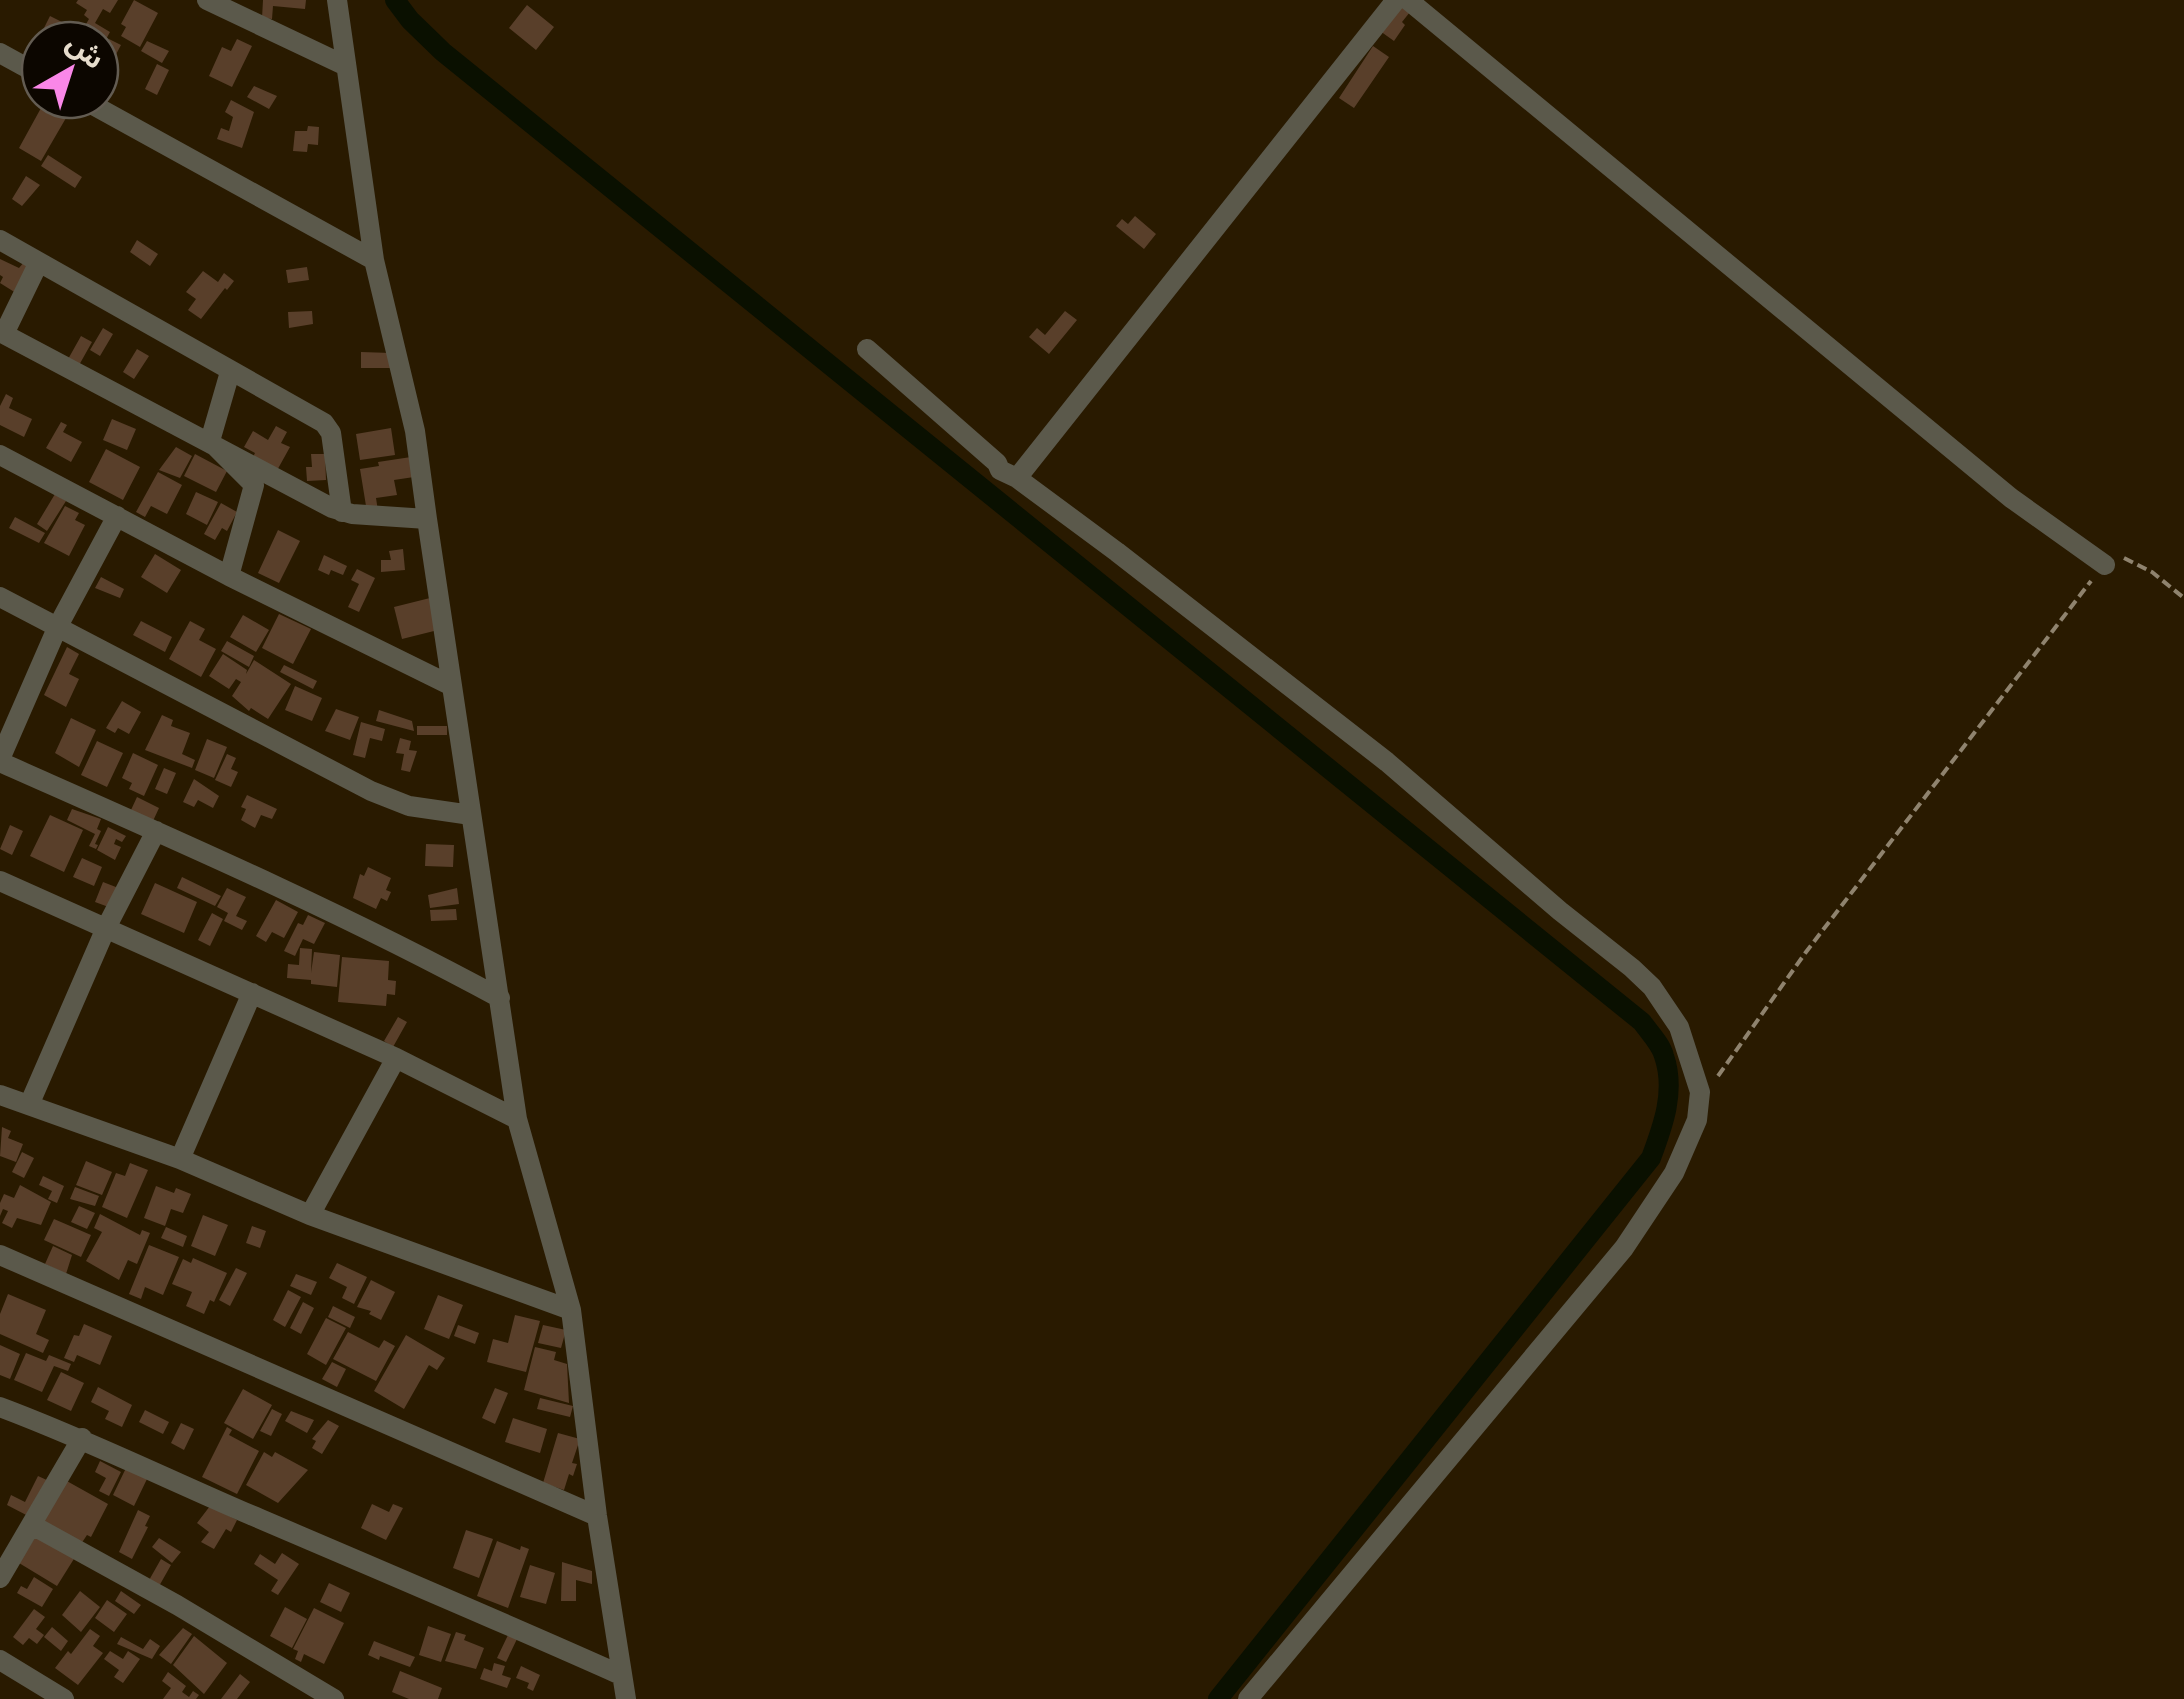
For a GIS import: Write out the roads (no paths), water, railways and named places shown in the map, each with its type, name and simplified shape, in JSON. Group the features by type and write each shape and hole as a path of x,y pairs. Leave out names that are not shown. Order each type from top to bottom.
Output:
{"street":[{"path":"207,0 346,66"},
{"path":"337,0 374,260 415,431 517,1119 571,1310 597,1516 626,1699"},
{"path":"1017,478 1396,0"},
{"path":"1408,0 2010,498 2105,565"},
{"path":"120,120 374,260"},
{"path":"0,240 328,426 342,512"},
{"path":"38,264 2,333 342,512 427,519"},
{"path":"866,349 997,462 998,468 1117,552 1387,762 1560,912 1632,968 1652,987 1678,1027 1697,1075 1697,1120 1674,1173 1624,1248 1248,1699"},
{"path":"210,441 230,372"},
{"path":"210,441 254,484 229,576"},
{"path":"0,456 229,576 450,684"},
{"path":"117,516 58,626 0,760 401,944 500,998"},
{"path":"0,597 371,791 409,806 470,814"},
{"path":"30,1105 106,928 156,832"},
{"path":"0,881 396,1058 517,1119"},
{"path":"180,1160 252,993"},
{"path":"310,1214 396,1058"},
{"path":"0,1095 571,1310"},
{"path":"0,1256 597,1516"},
{"path":"0,1407 82,1438 621,1675"},
{"path":"0,1578 82,1438"},
{"path":"32,1525 177,1605 334,1699"},
{"path":"0,1660 64,1699"}],"waterway":[{"path":"395,0 443,52 1642,1022 1658,1043 1669,1082 1664,1121 1651,1158 1218,1699"}]}
